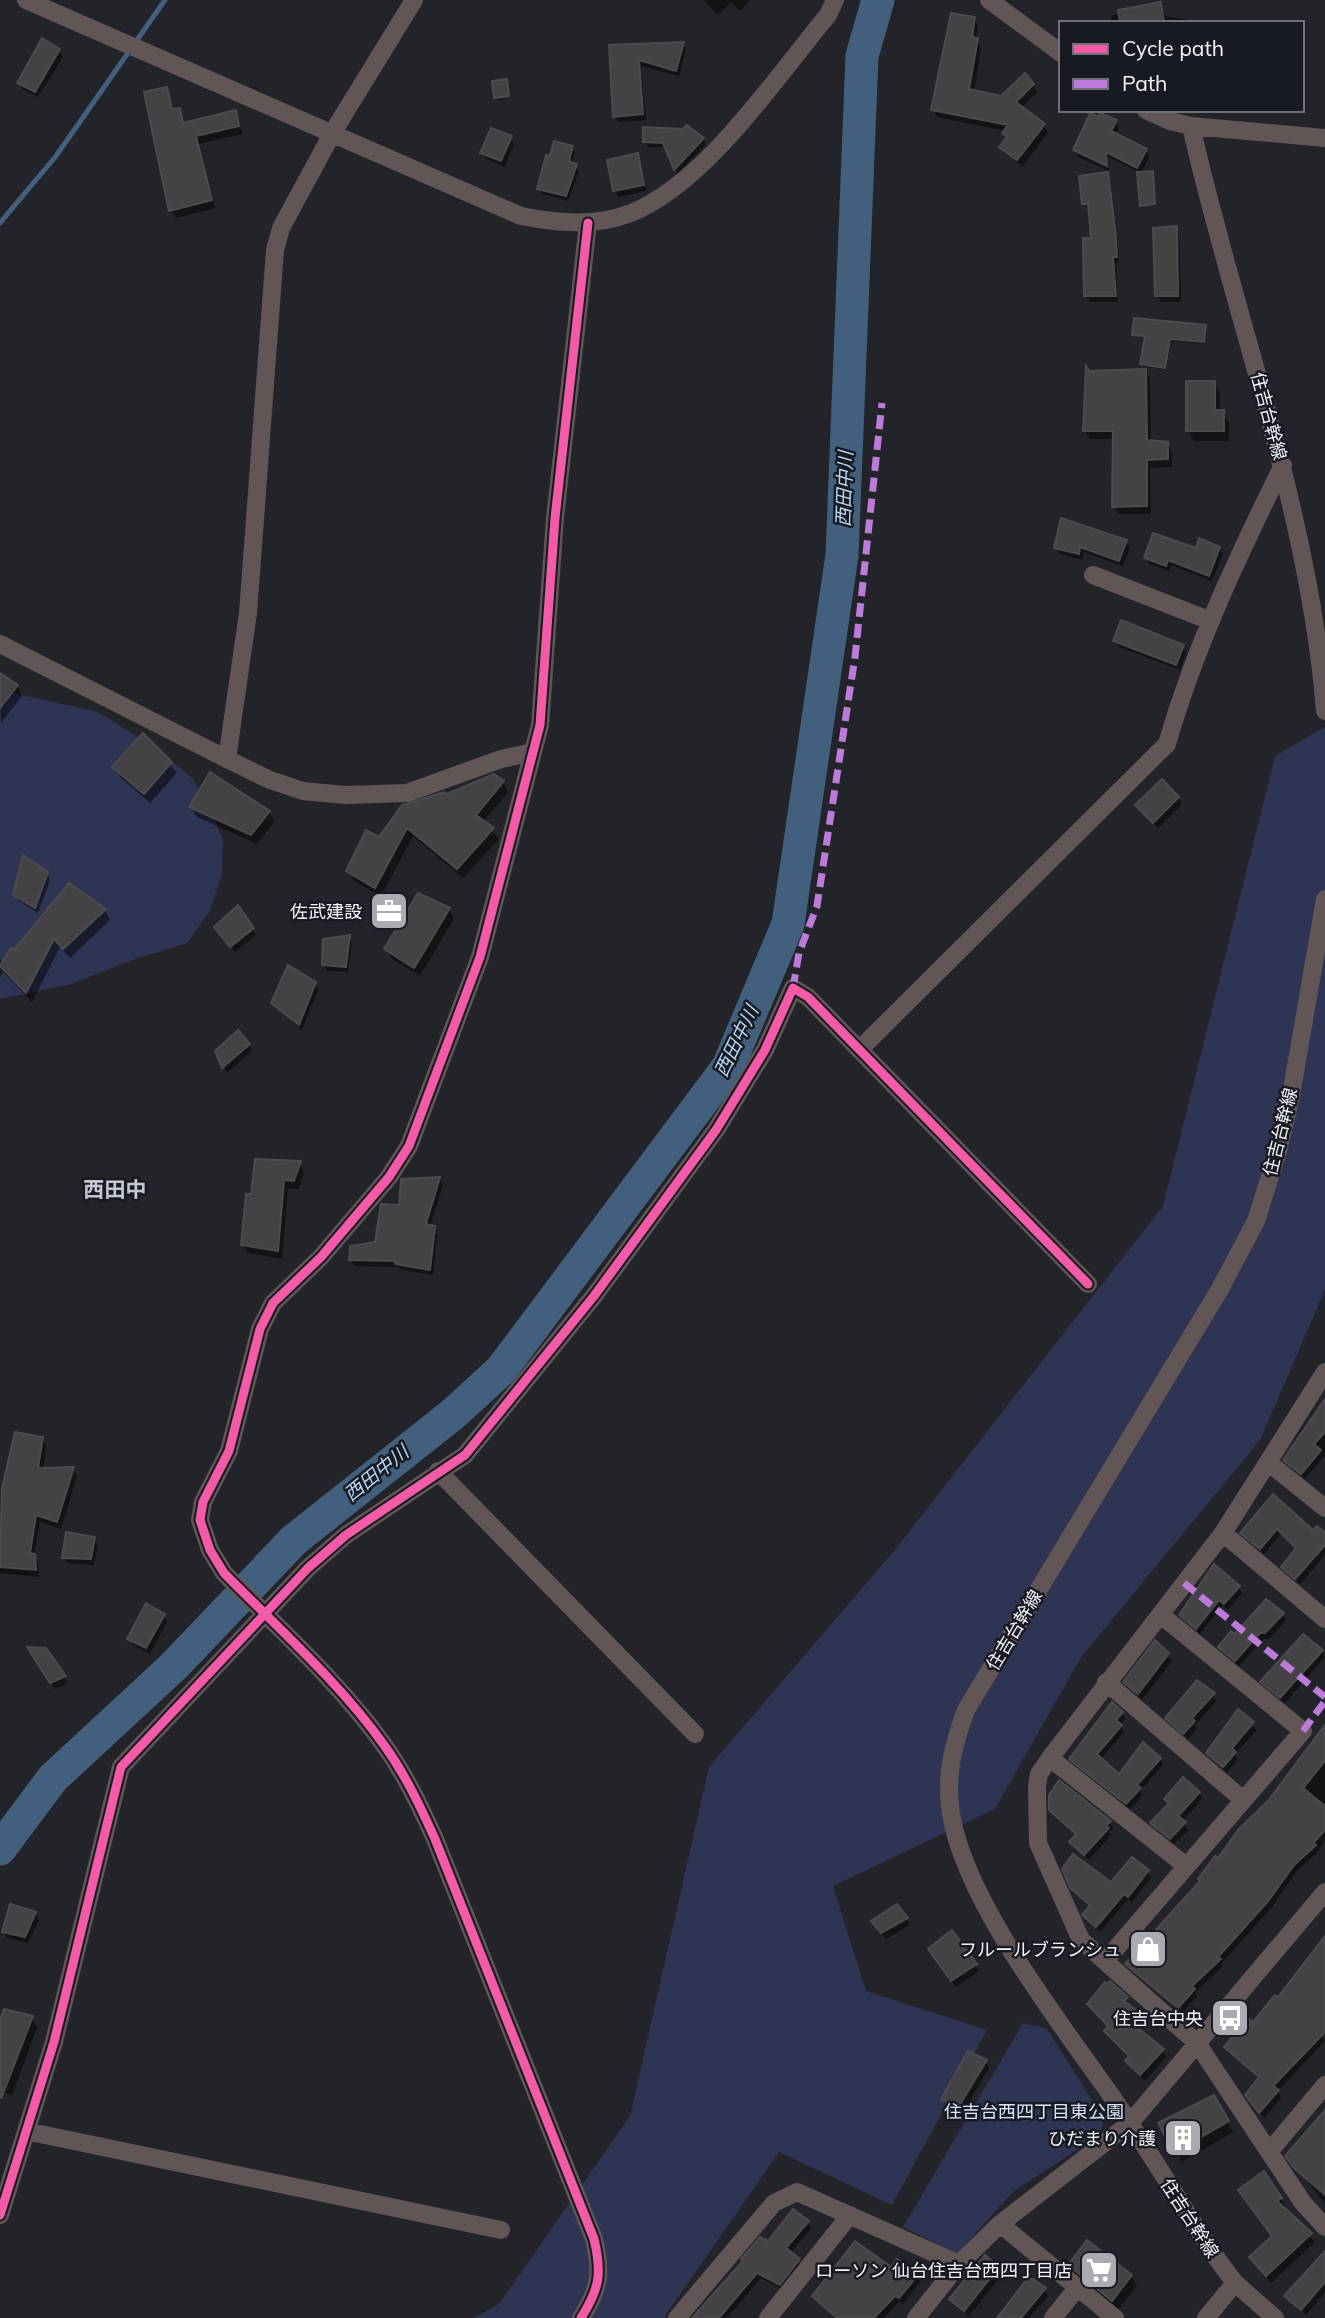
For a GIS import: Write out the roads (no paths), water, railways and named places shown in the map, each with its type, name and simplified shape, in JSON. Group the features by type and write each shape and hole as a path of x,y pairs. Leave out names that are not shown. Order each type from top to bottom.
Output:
{"street":[{"path":"26,0 521,216 588,223 630,214 658,199 691,175 828,15 835,0"},
{"path":"227,759 248,613 275,250 281,228 333,132 414,0"},
{"path":"989,0 1059,52"},
{"path":"1150,112 1170,121 1191,126 1325,138"},
{"name":"住吉台幹線","path":"1191,126 1283,465 1309,592 1325,711"},
{"path":"581,2318 596,2294 601,2267 594,2239 435,1839 408,1783 384,1744 224,1573 210,1550 200,1520 202,1503 229,1451 260,1329 273,1303 321,1257 389,1177 408,1146 480,957 540,725 555,519 588,223"},
{"path":"859,1050 1167,744 1182,694 1228,576 1283,465"},
{"path":"1093,575 1211,621"},
{"path":"0,644 227,759 303,791 345,796 387,795 421,789 501,759 533,752"},
{"name":"住吉台幹線","path":"1275,2318 1235,2283 1212,2252 1130,2123 1040,1993 995,1921 961,1849 951,1815 948,1779 954,1742 966,1710 1220,1289 1256,1220 1290,1101 1325,899"},
{"path":"0,2214 54,2042 121,1767 261,1611 308,1568 346,1535 465,1455 525,1384 636,1238 743,1090 765,1050 793,988 808,997 1088,1284"},
{"path":"1325,1372 1223,1533 1050,1758 1039,1774 1037,1786 1038,1843 1081,1940 1197,2043 1303,2203 1325,2227"},
{"path":"1269,1463 1325,1508"},
{"path":"438,1471 695,1734"},
{"path":"1223,1533 1325,1619"},
{"path":"1106,1960 1303,1731 1161,1615"},
{"path":"1106,1682 1242,1799"},
{"path":"1050,1758 1186,1866"},
{"path":"916,2318 959,2264 1000,2224 1130,2123 1325,1892"},
{"path":"1269,2152 1325,2085"},
{"path":"26,2131 501,2230"},
{"path":"677,2318 774,2203 788,2194 807,2195 959,2264"},
{"path":"768,2318 850,2215"},
{"path":"1000,2224 1115,2318"},
{"path":"1206,2318 1235,2283"},
{"path":"1053,2318 1078,2287"}],"waterway":[{"path":"0,223 56,156 165,0"},
{"name":"西田中川","path":"0,1849 53,1778 174,1666 294,1540 453,1414 501,1370 728,1067 788,924 842,555 862,56 878,0"}],"place":[{"name":"佐武建設","path":"389,911"},
{"name":"フルールブランシュ","path":"1148,1949"},
{"name":"住吉台中央","path":"1230,2018"},
{"name":"ひだまり介護","path":"1183,2138"},
{"name":"ローソン 仙台住吉台西四丁目店","path":"1099,2270"}],"district":[{"name":"西田中","path":"115,1189"}],"park label":[{"name":"住吉台西四丁目東公園","path":"1034,2111"}]}
